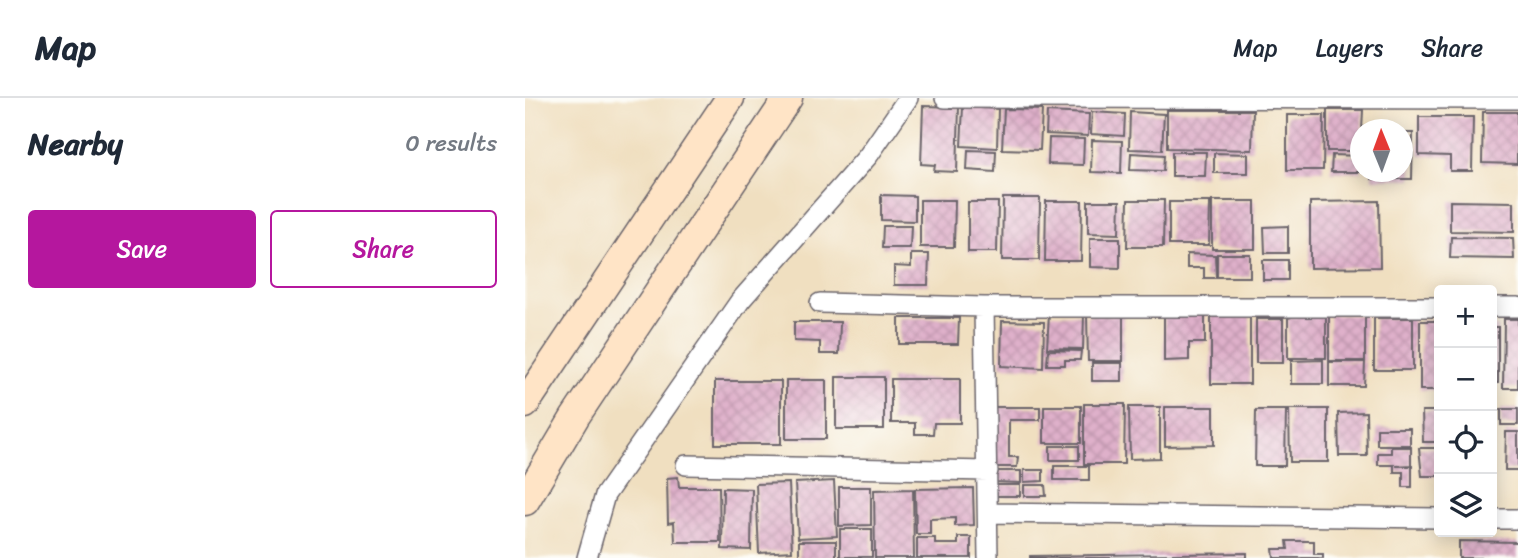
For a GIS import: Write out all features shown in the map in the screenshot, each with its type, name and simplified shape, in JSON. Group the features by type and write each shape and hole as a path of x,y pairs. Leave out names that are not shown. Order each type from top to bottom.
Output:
{"main road":[{"path":"525,404 730,98"},
{"path":"525,501 575,416 788,98"}],"street":[{"path":"587,558 605,495 740,301 868,156 908,98"},
{"path":"945,98 1518,99"},
{"path":"820,303 984,307 1434,307"},
{"path":"984,307 988,558"},
{"path":"1497,307 1518,307"},
{"path":"686,465 988,471"},
{"path":"989,513 1434,518"},
{"path":"1497,519 1518,519"}],"building":[{"path":"923,106 959,107 957,172 934,171 935,165 921,164"},
{"path":"963,107 998,109 997,148 961,146"},
{"path":"1004,109 1042,110 1040,150 1002,149"},
{"path":"1167,110 1253,110 1252,150 1167,148"},
{"path":"1327,110 1363,110 1363,119 1350,119 1350,151 1327,151"},
{"path":"1047,112 1089,114 1088,136 1046,134"},
{"path":"1092,112 1125,114 1124,136 1091,134"},
{"path":"1130,112 1164,114 1162,150 1129,149"},
{"path":"1483,112 1517,112 1517,164 1482,163"},
{"path":"1287,115 1324,115 1323,170 1287,170"},
{"path":"1419,117 1473,117 1472,171 1450,171 1450,156 1419,155"},
{"path":"1049,138 1084,139 1083,165 1048,164"},
{"path":"1092,140 1122,141 1121,173 1091,172"},
{"path":"968,150 996,151 995,172 967,170"},
{"path":"1172,152 1206,152 1205,176 1172,176"},
{"path":"1131,153 1164,155 1163,171 1130,170"},
{"path":"1214,153 1248,154 1248,173 1214,173"},
{"path":"1332,155 1350,156 1350,172 1331,172"},
{"path":"881,195 915,196 915,221 881,220"},
{"path":"1003,198 1040,198 1039,260 1002,260"},
{"path":"920,200 955,200 954,247 920,247"},
{"path":"1128,200 1164,200 1163,247 1127,247"},
{"path":"1046,201 1082,201 1081,261 1045,261"},
{"path":"1088,201 1120,201 1119,234 1088,233"},
{"path":"1212,201 1255,201 1255,249 1212,249"},
{"path":"1379,201 1380,267 1310,268 1310,202"},
{"path":"1450,201 1514,202 1514,232 1450,231"},
{"path":"968,202 998,202 997,252 968,252"},
{"path":"1169,202 1210,202 1209,245 1169,245"},
{"path":"883,226 911,226 910,248 882,248"},
{"path":"1288,226 1288,253 1265,253 1264,227"},
{"path":"1451,237 1513,238 1514,259 1450,258"},
{"path":"1090,238 1120,238 1120,268 1090,267"},
{"path":"911,254 929,254 928,285 894,285 894,266 911,267"},
{"path":"1187,254 1215,255 1216,278 1204,278 1204,268 1187,268"},
{"path":"1217,254 1250,254 1250,277 1217,277"},
{"path":"1263,260 1288,260 1288,280 1263,280"},
{"path":"1164,312 1205,312 1205,343 1189,343 1189,360 1164,361"},
{"path":"1049,314 1084,315 1083,349 1047,348"},
{"path":"1211,314 1250,314 1250,384 1211,384"},
{"path":"1087,315 1123,315 1123,361 1088,361"},
{"path":"1326,315 1326,358 1288,358 1288,318"},
{"path":"1329,315 1365,315 1365,361 1329,361"},
{"path":"899,318 959,318 958,344 899,344"},
{"path":"1374,318 1413,318 1413,370 1374,370"},
{"path":"1256,319 1283,319 1283,363 1256,363"},
{"path":"1504,319 1518,319 1518,388 1503,388"},
{"path":"1002,321 1044,322 1043,368 1001,366"},
{"path":"1420,321 1434,321 1434,390 1420,390"},
{"path":"794,322 840,322 839,354 820,354 820,342 794,341"},
{"path":"1497,327 1498,327 1497,383"},
{"path":"1048,350 1081,351 1080,360 1065,360 1065,365 1047,365"},
{"path":"1323,360 1323,384 1291,384 1291,361"},
{"path":"1329,362 1365,362 1364,386 1329,386"},
{"path":"1092,363 1122,363 1122,381 1092,381"},
{"path":"836,377 884,377 884,429 836,429"},
{"path":"891,379 960,379 960,423 934,423 933,434 915,434 915,423 891,423"},
{"path":"786,380 826,380 826,439 786,439"},
{"path":"715,381 781,381 781,444 715,444"},
{"path":"1084,404 1125,404 1124,464 1084,464"},
{"path":"1044,406 1081,406 1081,443 1044,443"},
{"path":"993,407 1040,407 1040,420 1009,420 1009,457 1018,457 1017,467 993,467"},
{"path":"1129,407 1160,407 1160,458 1130,459"},
{"path":"1165,407 1214,407 1214,445 1165,446"},
{"path":"1289,409 1328,409 1328,462 1290,462"},
{"path":"1501,409 1518,409 1518,425 1501,425"},
{"path":"1256,410 1286,410 1285,466 1255,466"},
{"path":"1422,411 1434,411 1434,442 1423,442"},
{"path":"1366,412 1367,456 1339,456 1338,413"},
{"path":"1377,428 1410,428 1410,445 1377,445"},
{"path":"1506,432 1518,432 1518,470 1505,470"},
{"path":"1050,446 1079,446 1079,460 1050,460"},
{"path":"1391,447 1411,447 1411,465 1396,466 1412,466 1412,487 1403,487 1403,472 1394,472 1394,465 1378,465 1378,453 1391,453"},
{"path":"1419,448 1434,448 1434,476 1422,476"},
{"path":"1054,466 1089,466 1089,480 1054,480"},
{"path":"1024,470 1043,470 1043,481 1024,482"},
{"path":"994,471 1021,471 1021,483 994,482"},
{"path":"678,477 679,487 719,487 720,542 675,542 674,522 668,523 667,478"},
{"path":"834,481 837,536 798,538 795,483"},
{"path":"789,483 792,551 759,553 756,484"},
{"path":"996,485 1020,485 1020,496 996,496"},
{"path":"1024,485 1045,485 1046,496 1024,496"},
{"path":"839,487 871,487 871,525 839,526"},
{"path":"723,488 752,489 751,550 722,549"},
{"path":"973,488 974,525 955,526 955,518 930,519 930,534 916,534 915,489"},
{"path":"913,489 914,558 875,558 874,490"},
{"path":"840,529 872,529 872,557 840,557"},
{"path":"958,537 971,537 971,558 917,558 917,538 935,538 935,544 958,544"},
{"path":"799,541 836,541 836,558 799,558"},
{"path":"1287,541 1314,541 1314,554 1323,554 1323,558 1274,558 1273,549 1288,549"},
{"path":"1459,541 1518,542 1518,558 1459,558"},
{"path":"1247,553 1247,558 1030,558 1030,556"}]}
